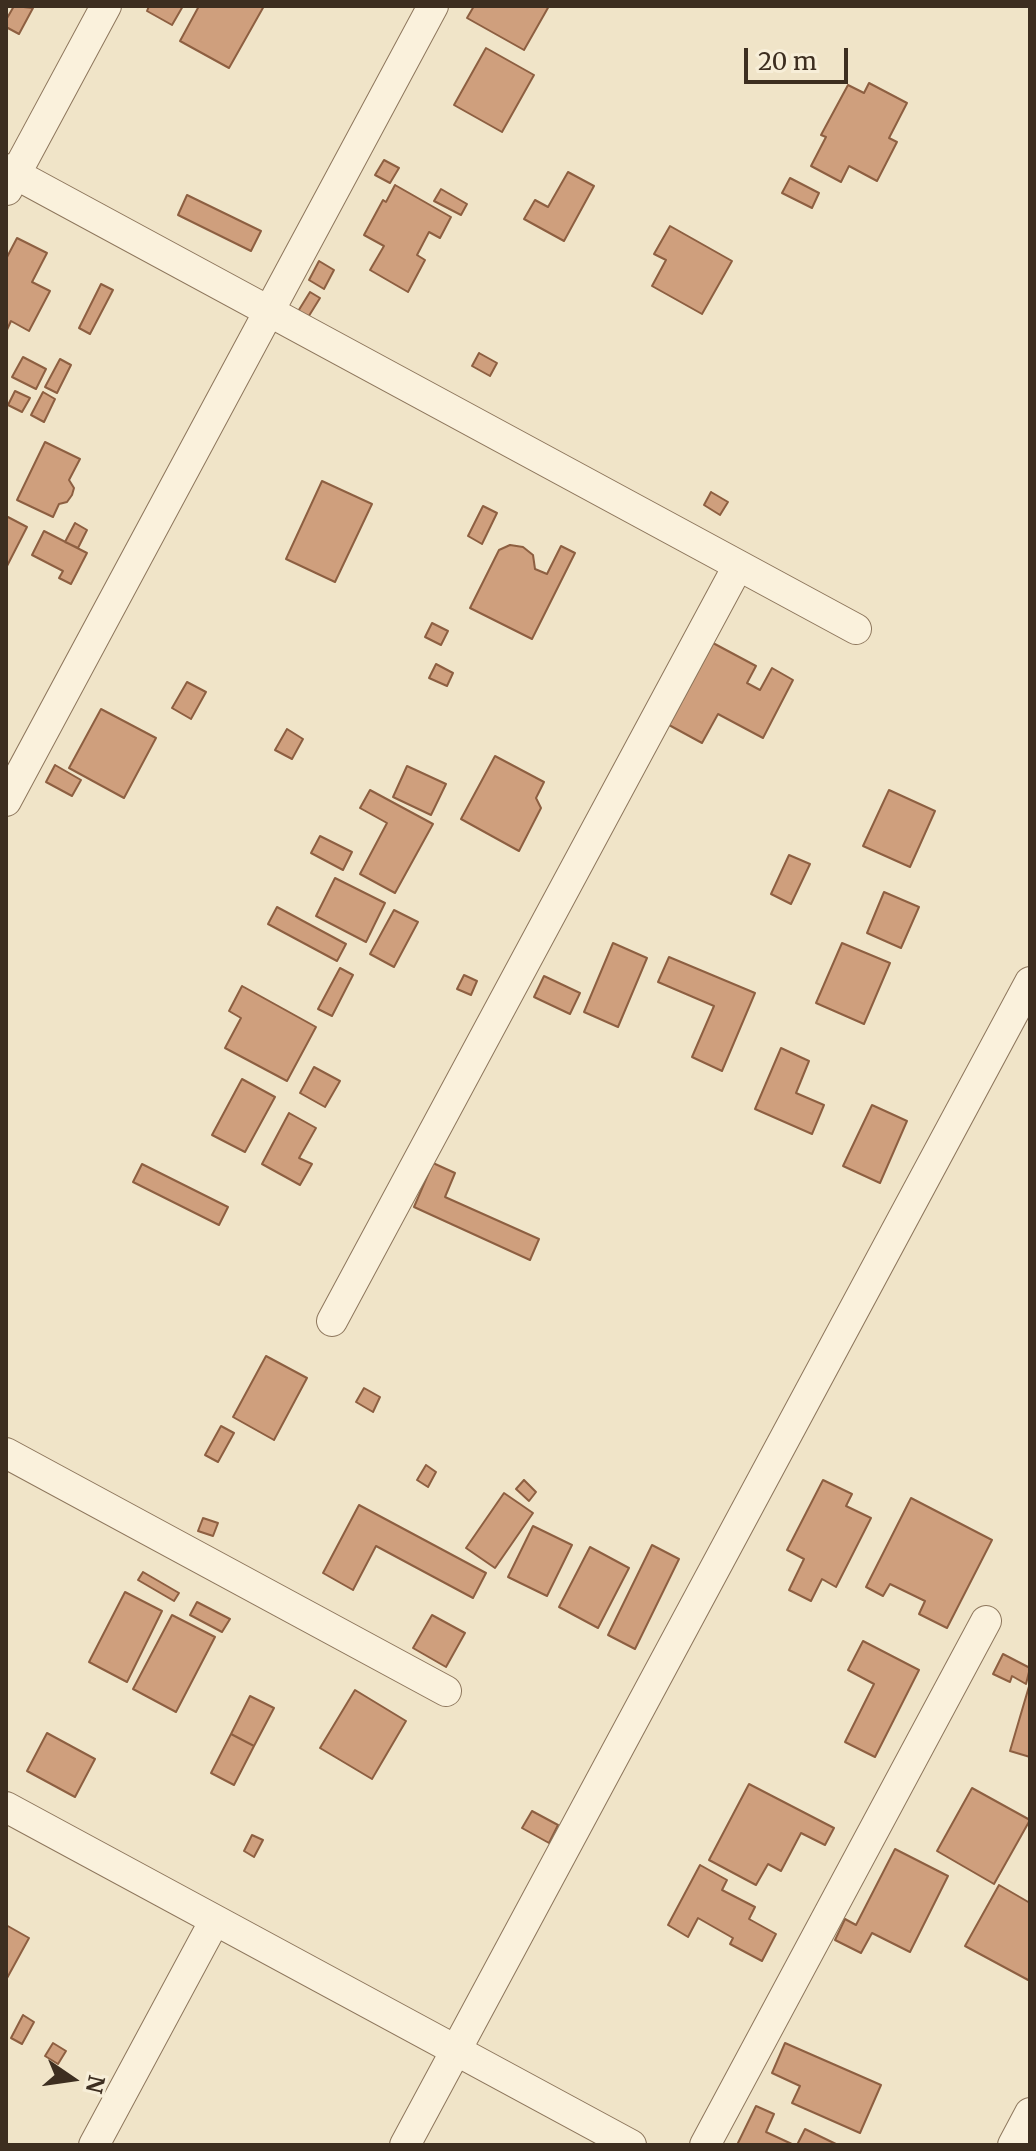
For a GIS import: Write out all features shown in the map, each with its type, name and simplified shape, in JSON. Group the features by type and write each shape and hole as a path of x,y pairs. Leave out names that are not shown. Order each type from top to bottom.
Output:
{"street":[{"path":"106,6 9,178 269,311 856,629"},
{"path":"6,801 433,6"},
{"path":"332,1321 738,566"},
{"path":"405,2145 1030,982"},
{"path":"6,1453 446,1691"},
{"path":"705,2145 986,1621"},
{"path":"6,1807 631,2145"},
{"path":"94,2145 215,1920"},
{"path":"1013,2145 1030,2113"}],"building":[{"path":"14,6 33,8 19,34 6,27 6,20"},
{"path":"149,6 183,6 172,25 147,11"},
{"path":"199,6 264,6 229,68 180,41"},
{"path":"474,6 549,6 524,50 467,18"},
{"path":"486,48 534,75 502,132 454,105"},
{"path":"869,83 907,103 889,138 897,142 877,181 849,166 841,182 811,166 826,137 821,135 848,85 864,93"},
{"path":"384,160 399,168 390,183 375,175"},
{"path":"568,172 594,186 564,241 524,219 535,200 548,207"},
{"path":"790,178 819,193 812,208 782,193"},
{"path":"395,185 451,217 440,238 429,232 417,255 425,260 408,292 370,270 384,246 364,235"},
{"path":"441,189 467,204 461,215 434,201"},
{"path":"187,195 261,231 251,251 178,215"},
{"path":"670,226 732,261 702,314 652,286 666,260 654,254"},
{"path":"17,238 47,253 32,282 50,291 29,331 11,321 6,332 6,259"},
{"path":"319,261 334,270 324,289 309,280"},
{"path":"101,284 113,290 90,334 79,328"},
{"path":"310,292 320,298 307,319 297,313"},
{"path":"479,353 497,363 490,376 472,366"},
{"path":"23,357 46,369 36,389 12,377"},
{"path":"60,359 71,365 57,393 45,387"},
{"path":"15,391 30,398 22,412 8,405"},
{"path":"43,392 55,399 44,422 31,415"},
{"path":"45,442 80,459 69,480 74,488 72,495 67,502 59,504 53,517 17,500"},
{"path":"322,481 372,504 335,582 286,559"},
{"path":"711,492 728,502 720,515 704,505"},
{"path":"483,506 497,513 482,544 468,536"},
{"path":"6,516 27,527 6,568"},
{"path":"75,523 87,530 78,548 65,542"},
{"path":"44,531 87,553 71,584 59,578 63,571 32,555"},
{"path":"510,545 523,547 533,555 535,569 547,574 561,546 575,553 532,639 470,608 499,550"},
{"path":"432,623 448,631 441,645 425,637"},
{"path":"713,643 756,666 747,683 760,690 772,668 793,680 763,738 718,714 702,743 669,725"},
{"path":"436,664 453,673 447,686 429,678"},
{"path":"187,682 206,692 191,719 172,708"},
{"path":"101,709 156,738 124,798 69,768"},
{"path":"287,729 303,739 292,759 275,750"},
{"path":"495,756 544,782 536,798 541,808 519,851 461,819"},
{"path":"55,765 81,780 72,796 46,782"},
{"path":"407,766 446,784 431,815 393,797"},
{"path":"370,790 433,824 395,893 360,874 387,823 360,808"},
{"path":"889,790 935,811 910,867 863,846"},
{"path":"320,836 352,852 343,870 311,853"},
{"path":"789,855 810,864 791,904 771,894"},
{"path":"335,878 385,903 366,942 316,916"},
{"path":"884,892 919,907 901,948 867,933"},
{"path":"277,907 346,944 337,961 268,924"},
{"path":"394,910 418,922 394,967 370,954"},
{"path":"613,943 647,958 618,1027 584,1012"},
{"path":"842,943 890,963 864,1024 816,1003"},
{"path":"669,957 755,993 722,1071 692,1057 714,1006 658,982"},
{"path":"340,968 353,975 332,1016 318,1009"},
{"path":"464,975 477,981 471,995 457,989"},
{"path":"544,976 580,993 570,1014 534,997"},
{"path":"242,986 316,1027 287,1081 225,1048 241,1018 229,1011"},
{"path":"781,1048 809,1061 796,1093 824,1105 812,1134 755,1109"},
{"path":"314,1067 340,1081 325,1107 300,1093"},
{"path":"242,1079 275,1097 245,1152 212,1135"},
{"path":"872,1105 907,1121 880,1183 843,1166"},
{"path":"289,1113 316,1128 299,1158 312,1164 300,1185 262,1164"},
{"path":"433,1163 455,1173 445,1197 539,1239 530,1260 414,1207"},
{"path":"142,1164 228,1207 219,1225 133,1182"},
{"path":"266,1356 307,1378 274,1440 233,1417"},
{"path":"364,1388 380,1397 373,1412 356,1402"},
{"path":"221,1426 234,1433 218,1462 205,1455"},
{"path":"426,1465 436,1472 428,1487 417,1480"},
{"path":"524,1480 536,1492 529,1501 516,1489"},
{"path":"823,1480 852,1494 846,1506 871,1518 836,1587 822,1579 811,1601 789,1590 804,1559 787,1550"},
{"path":"504,1493 533,1513 495,1568 466,1548"},
{"path":"911,1498 992,1540 947,1628 919,1614 925,1601 890,1584 883,1596 866,1587"},
{"path":"359,1505 486,1573 473,1598 376,1546 353,1590 323,1573"},
{"path":"203,1518 218,1523 213,1536 198,1531"},
{"path":"533,1526 572,1545 547,1596 508,1577"},
{"path":"652,1545 679,1559 635,1649 608,1635"},
{"path":"590,1547 629,1568 598,1628 559,1607"},
{"path":"143,1572 179,1593 174,1601 138,1580"},
{"path":"125,1592 162,1611 127,1682 89,1662"},
{"path":"197,1602 230,1619 222,1632 190,1615"},
{"path":"172,1615 215,1637 176,1712 133,1689"},
{"path":"432,1615 465,1633 446,1667 413,1648"},
{"path":"863,1641 919,1670 875,1757 845,1742 874,1684 848,1670"},
{"path":"1003,1654 1030,1668 1026,1684 1012,1676 1010,1682 993,1674"},
{"path":"1030,1683 1030,1757 1010,1751"},
{"path":"355,1690 406,1721 372,1779 320,1748"},
{"path":"250,1696 274,1708 254,1746 231,1734"},
{"path":"47,1733 95,1759 75,1797 27,1771"},
{"path":"231,1734 254,1746 234,1785 211,1773"},
{"path":"749,1784 834,1828 825,1845 801,1833 781,1871 768,1864 756,1885 709,1860"},
{"path":"972,1788 1030,1820 994,1884 937,1851"},
{"path":"532,1811 558,1825 549,1843 522,1828"},
{"path":"252,1835 263,1840 254,1857 244,1851"},
{"path":"895,1849 948,1876 910,1952 872,1933 861,1953 835,1940 845,1919 856,1925"},
{"path":"700,1865 727,1880 722,1890 755,1907 749,1919 776,1934 762,1961 730,1944 733,1938 698,1918 688,1937 668,1925"},
{"path":"999,1885 1030,1903 1030,1981 965,1946"},
{"path":"6,1925 29,1938 6,1980"},
{"path":"23,2015 34,2022 22,2044 11,2038"},
{"path":"53,2043 66,2051 58,2064 45,2056"},
{"path":"785,2043 881,2085 860,2133 792,2103 800,2086 772,2073"},
{"path":"756,2106 774,2114 766,2132 794,2145 737,2145"},
{"path":"805,2129 838,2145 797,2145"}]}
